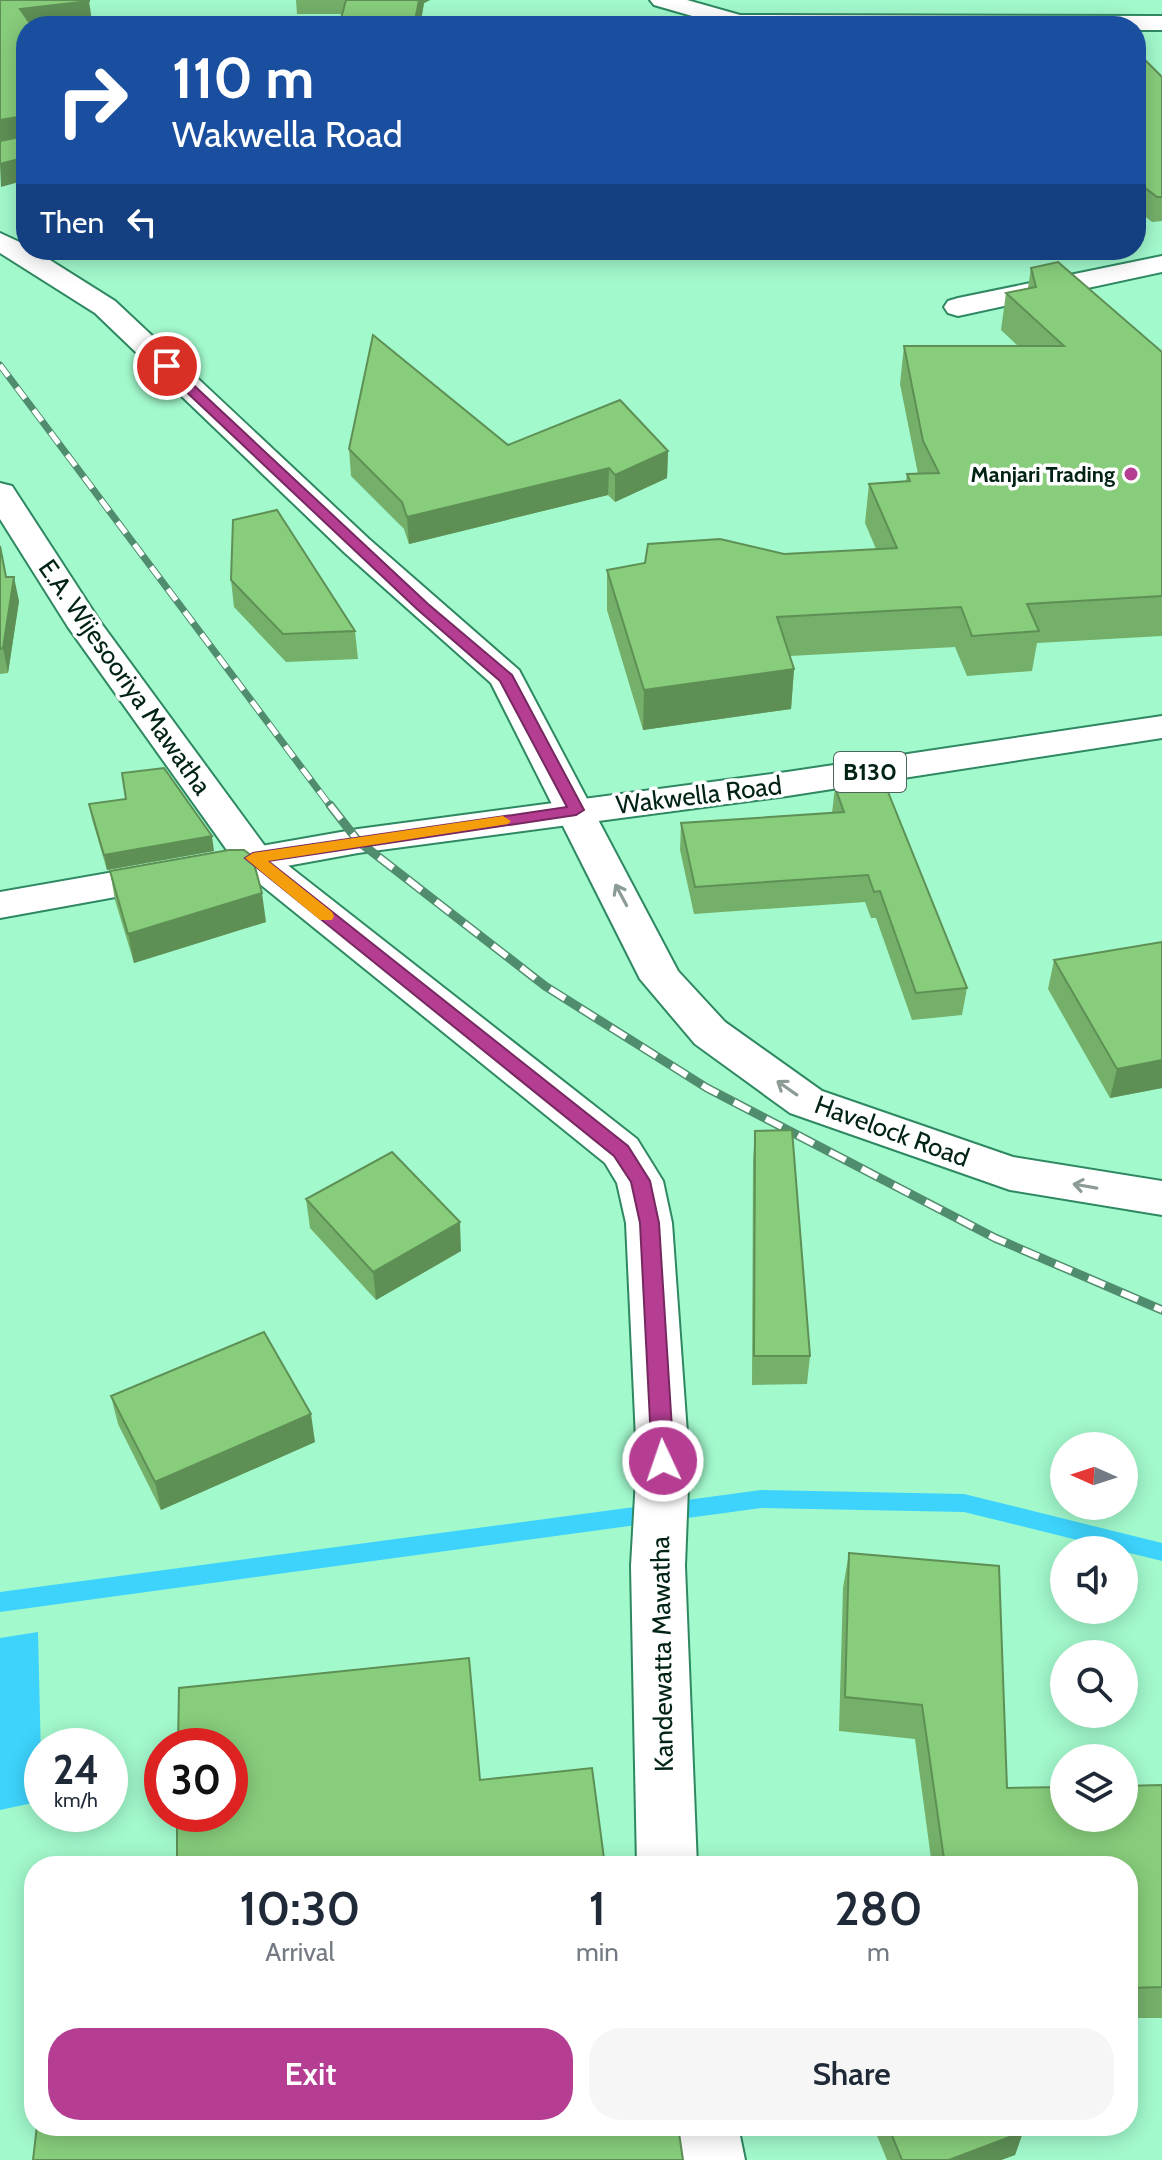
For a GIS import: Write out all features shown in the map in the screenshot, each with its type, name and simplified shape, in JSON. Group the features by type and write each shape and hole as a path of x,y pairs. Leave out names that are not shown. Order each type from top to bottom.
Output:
{"street":[{"path":"662,0 718,16"},
{"name":"Havelock Road","path":"30,260 105,307 390,577 506,678 661,979 710,1033 806,1102 1010,1173 1162,1198"},
{"path":"958,307 1162,264"},
{"name":"E.A. Wijesooriya Mawatha","path":"0,493 86,627 253,858"},
{"name":"Wakwella Road","path":"0,905 253,858 576,810 787,784 1162,727"},
{"name":"Kandewatta Mawatha","path":"253,858 621,1151 640,1181 649,1223 663,1461 658,1566 667,1856"},
{"path":"708,2136 713,2160"}],"water":[{"path":"38,1632 40,1728 24,1728 24,1805 0,1810 0,1638"}],"building":[{"path":"0,0 89,0 20,9 25,16 16,16 16,117 0,120"},
{"path":"346,0 419,0 416,16 342,16"},
{"path":"1146,61 1162,77 1162,197 1146,189"},
{"path":"16,138 16,160 0,164 0,141"},
{"path":"1058,262 1162,352 1162,596 1027,604 1039,631 972,636 961,607 777,617 794,669 644,690 607,570 645,563 648,544 720,539 784,554 897,548 869,484 910,481 907,474 939,473 923,441 904,346 1064,346 1006,293 1036,287 1031,268"},
{"path":"373,335 508,445 620,400 668,451 615,475 609,468 407,517 402,502 349,449"},
{"path":"277,510 355,631 283,634 231,580 233,520"},
{"path":"0,546 6,577 14,577 3,648 0,649"},
{"path":"164,768 212,836 104,855 89,804 126,799 122,773"},
{"path":"884,782 967,988 916,993 880,891 874,892 868,875 695,887 681,823 844,812 835,787"},
{"path":"244,850 252,856 262,893 128,934 110,871"},
{"path":"1162,942 1162,1060 1117,1069 1054,960"},
{"path":"792,1130 810,1356 754,1356 755,1131"},
{"path":"392,1152 460,1222 373,1272 306,1199"},
{"path":"264,1332 311,1414 155,1482 111,1396"},
{"path":"849,1553 999,1566 1007,1788 1050,1787 1050,1832 1138,1832 1138,1786 1162,1785 1162,1987 1138,1988 1138,1856 944,1856 922,1705 845,1697"},
{"path":"469,1658 480,1780 592,1768 604,1856 177,1856 177,1832 248,1832 248,1728 178,1728 179,1688"},
{"path":"36,2136 679,2136 683,2160 33,2160"},
{"path":"892,2136 1012,2136 949,2160 902,2160"}],"waterway":[{"path":"0,1602 761,1499 964,1503 1162,1552"}],"railway":[{"path":"0,365 331,807"},
{"path":"330,805 358,841 545,986 707,1088 995,1238 1162,1310"}],"slow traffic":[{"path":"326,916 253,858 503,821"}],"place":[{"name":"Manjari Trading","path":"1131,474"}],"route":[{"path":"167,366 423,607 506,678 576,810 253,858 621,1151 640,1181 649,1223 663,1461"}]}
